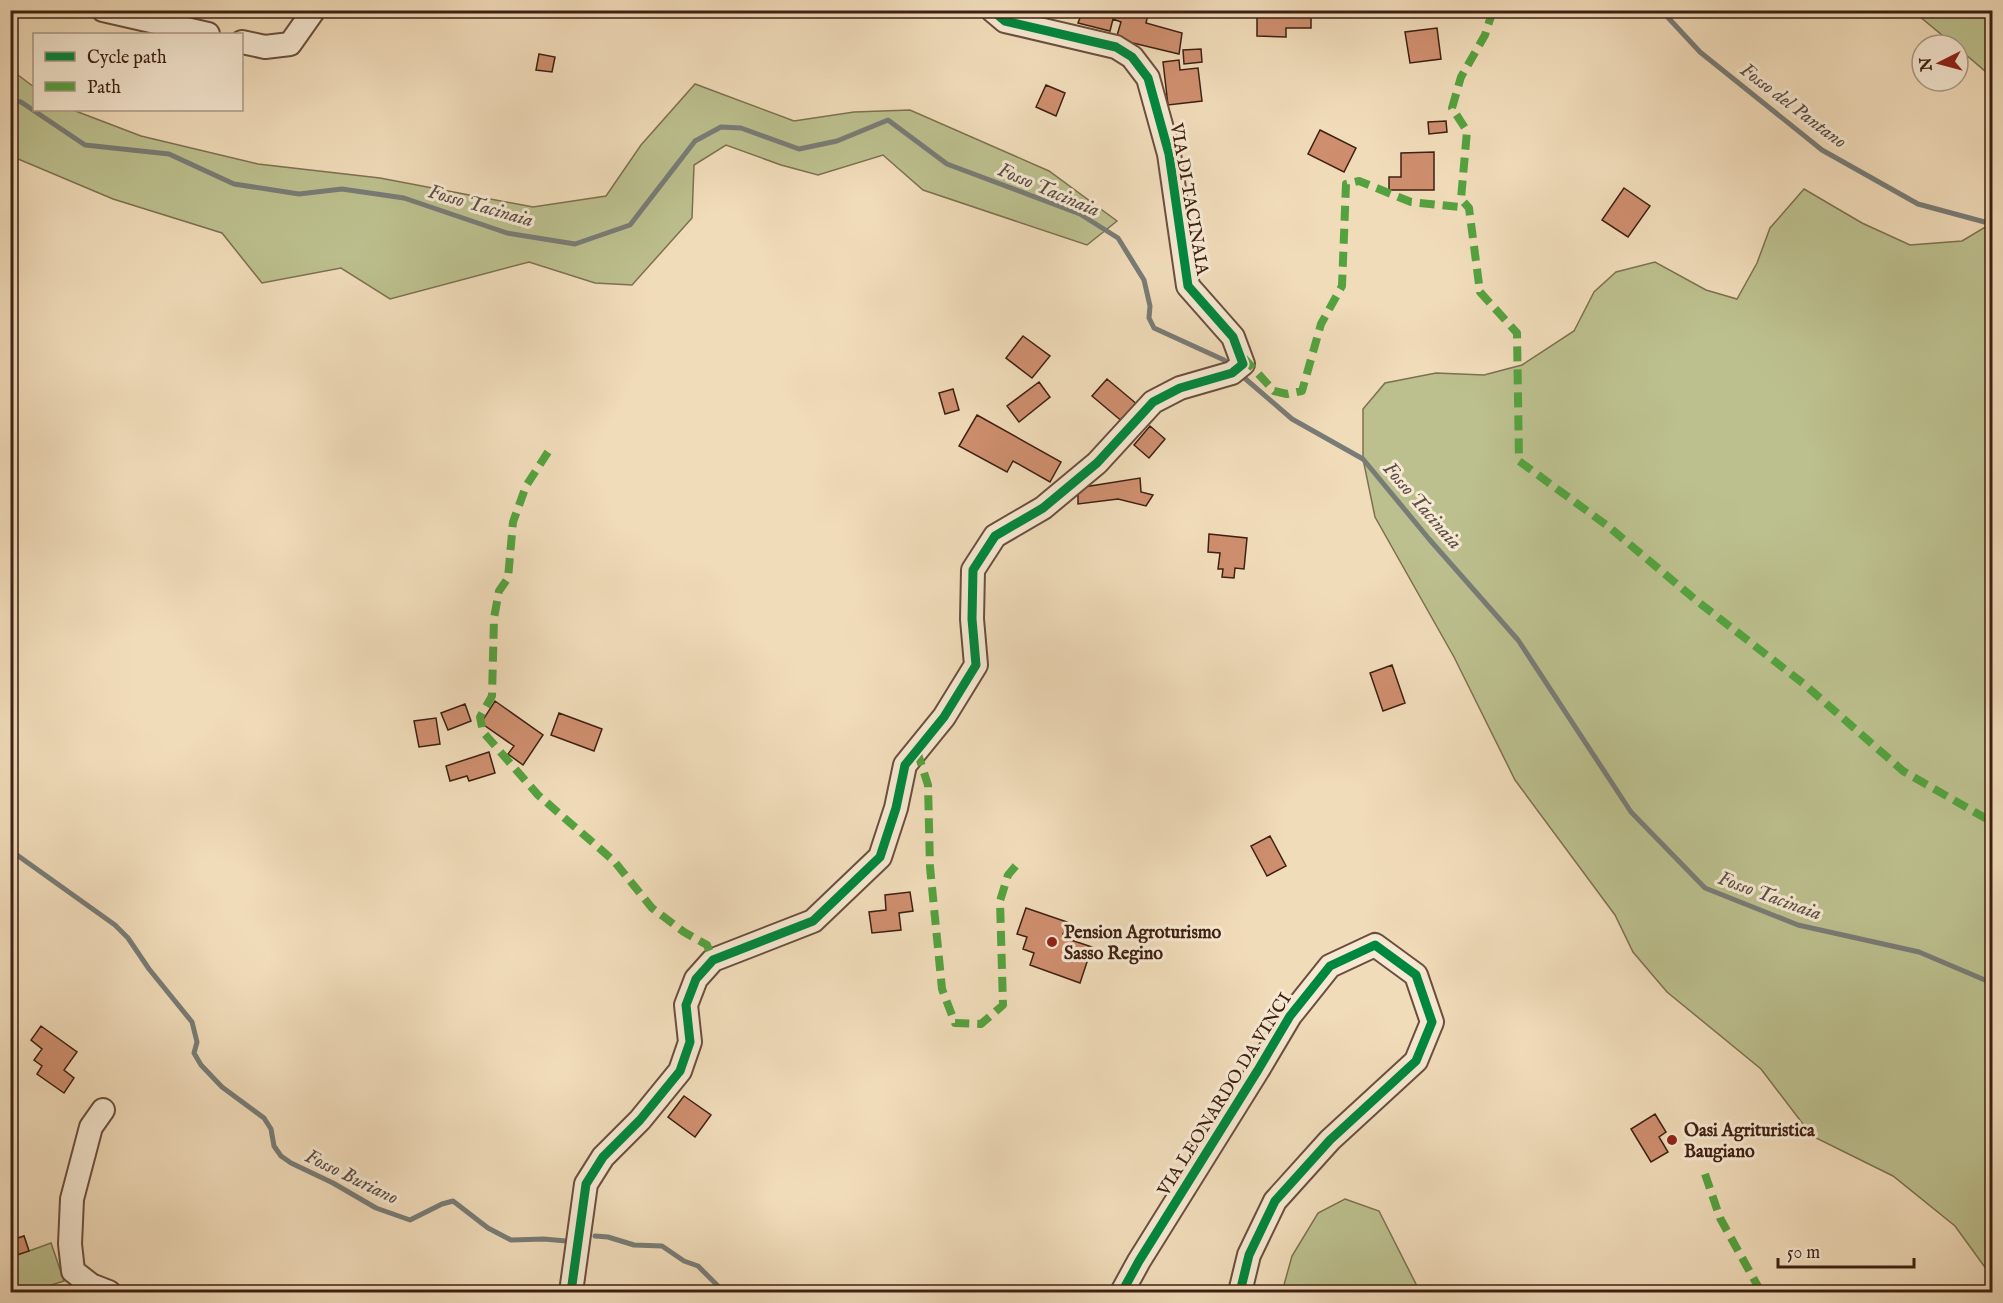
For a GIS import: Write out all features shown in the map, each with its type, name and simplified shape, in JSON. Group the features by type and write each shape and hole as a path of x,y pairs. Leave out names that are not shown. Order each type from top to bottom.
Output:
{"street":[{"path":"103,10 204,33"},
{"path":"243,42 265,47 290,45 314,10"},
{"name":"VIA DI TACINAIA","path":"571,1293 586,1184 603,1156 640,1120 680,1071 690,1042 686,1005 696,979 713,960 813,921 880,857 896,808 905,765 944,717 976,665 972,619 973,570 995,536 1043,508 1097,463 1152,402 1180,388 1238,368 1233,337 1188,286 1169,154 1148,78 1132,57 1116,47 1005,21 992,10"},
{"name":"VIA LEONARDO DA VINCI","path":"1122,1293 1139,1261 1290,1016 1330,966 1375,945 1416,975 1432,1022 1416,1061 1330,1140 1275,1201 1248,1255 1240,1293"},
{"path":"103,1110 91,1127 72,1199 70,1244 73,1271 91,1285 109,1293"}],"green space":[{"path":"1913,11 1992,11 1992,77 1970,58 1970,33 1940,33"},
{"path":"10,69 33,86 33,111 76,111 141,136 258,164 380,178 533,207 606,196 641,145 695,84 794,121 854,112 910,110 1049,171 1117,221 1087,245 923,190 883,155 818,175 781,165 726,145 694,165 692,218 632,285 595,283 529,262 390,299 341,268 262,283 222,233 113,199 11,156"},
{"path":"1804,189 1862,223 1910,245 1962,241 1992,223 1992,1277 1955,1226 1893,1176 1812,1136 1761,1069 1667,992 1633,952 1615,915 1515,780 1454,657 1375,517 1363,459 1363,409 1385,383 1436,373 1484,375 1522,365 1574,331 1594,292 1616,272 1655,262 1706,290 1737,299 1757,263 1770,228"},
{"path":"1345,1199 1379,1211 1420,1292 1282,1292 1292,1256 1318,1213"},
{"path":"24,1236 29,1251 51,1243 64,1281 51,1285 53,1292 11,1292 10,1258 17,1255 12,1240"}],"building":[{"path":"1083,10 1149,10 1146,23 1182,33 1179,54 1116,39 1121,22 1113,19 1110,31 1078,23"},
{"path":"1257,10 1311,10 1311,28 1286,28 1286,37 1257,36"},
{"path":"1437,28 1441,59 1410,63 1405,32"},
{"path":"1201,49 1202,62 1184,64 1183,50"},
{"path":"539,54 555,57 552,72 536,70"},
{"path":"1179,60 1180,70 1198,68 1202,101 1168,105 1163,62"},
{"path":"1046,85 1065,93 1056,116 1036,107"},
{"path":"1446,121 1447,132 1429,134 1428,122"},
{"path":"1320,130 1356,148 1344,172 1308,154"},
{"path":"1434,152 1434,190 1389,190 1389,177 1401,177 1401,153"},
{"path":"1624,188 1650,206 1628,237 1602,220"},
{"path":"1023,336 1050,356 1032,378 1006,358"},
{"path":"1107,379 1138,405 1124,423 1092,396"},
{"path":"1039,382 1050,397 1019,422 1007,406"},
{"path":"953,389 959,410 945,414 939,393"},
{"path":"977,415 1061,462 1050,482 1013,461 1007,472 959,446"},
{"path":"1150,426 1165,439 1149,458 1134,445"},
{"path":"1140,478 1141,492 1153,495 1146,506 1118,499 1078,504 1078,488"},
{"path":"1209,534 1247,538 1244,569 1235,568 1234,578 1222,577 1223,569 1218,569 1220,553 1208,552"},
{"path":"1392,665 1405,703 1383,711 1370,673"},
{"path":"495,701 543,735 523,765 508,754 514,746 481,723"},
{"path":"465,704 471,721 448,730 441,713"},
{"path":"559,713 602,729 594,751 551,735"},
{"path":"436,718 440,744 419,747 414,721"},
{"path":"489,752 495,773 469,781 467,776 450,781 446,766"},
{"path":"1270,836 1286,866 1267,876 1251,846"},
{"path":"910,892 913,911 899,913 901,930 872,933 869,912 886,910 885,895"},
{"name":"Pension Agroturismo Sasso Regino","path":"1026,908 1067,922 1062,937 1092,947 1080,983 1030,965 1034,953 1023,949 1027,937 1017,934"},
{"path":"41,1026 77,1052 64,1070 74,1078 64,1093 37,1074 42,1066 34,1060 42,1049 31,1040"},
{"path":"684,1096 711,1115 695,1137 668,1117"},
{"path":"1655,1114 1666,1132 1659,1137 1668,1152 1651,1162 1631,1129"},
{"path":"24,1236 29,1251 17,1255 12,1240"}],"waterway":[{"name":"Fosso del Pantano","path":"1661,10 1700,52 1822,150 1918,204 1992,224"},
{"name":"Fosso Tacinaia","path":"10,100 21,102 33,110"},
{"name":"Fosso Tacinaia","path":"34,111 85,145 169,154 234,184 299,194 342,189 404,198 507,233 575,244 630,225 695,141 721,127 741,128 799,149 837,141 888,120 947,164 1080,214 1118,238 1144,280 1150,306 1149,318 1154,328 1224,360 1232,366"},
{"name":"Fosso Tacinaia","path":"1241,375 1292,419 1363,459 1429,539 1518,640 1631,812 1705,888 1798,925 1919,952 1992,983"},
{"name":"Fosso Buriano","path":"10,850 115,925 128,938 149,969 192,1022 197,1042 194,1053 201,1065 222,1087 264,1118 271,1129 274,1146 281,1156 376,1208 410,1220 453,1201 488,1228 511,1240 566,1241"},
{"name":"Fosso Buriano","path":"595,1236 608,1237 634,1245 662,1246 684,1261 698,1266 724,1292"}],"marked path":[{"path":"1493,10 1485,35 1461,77 1452,108 1467,131 1461,199 1469,208 1480,292 1517,333 1519,461 1609,527 1697,601 1804,684 1903,771 1992,822"},
{"path":"1243,357 1274,391 1287,394 1302,391 1321,324 1342,286 1346,184 1359,181 1411,202 1469,208"},
{"path":"548,452 526,486 513,522 508,578 499,591 494,618 492,696 480,717 483,732 538,795 614,861 652,908 684,932 707,945 713,960"},
{"path":"917,751 928,785 930,867 942,989 955,1023 981,1024 1003,1005 1000,901 1008,875 1020,861"},
{"path":"1705,1174 1720,1218 1761,1292"}],"cycle path":[{"path":"571,1292 586,1184 603,1157 640,1120 680,1071 690,1042 686,1005 696,979 713,960 813,921 880,857 896,808 905,765 944,717 976,665 972,619 973,570 995,536 1043,508 1097,463 1153,402 1180,388 1232,373 1243,364 1233,337 1188,286 1169,154 1148,78 1132,57 1116,47 1005,21 992,10"},
{"path":"1122,1292 1290,1016 1330,966 1375,945 1416,975 1432,1022 1416,1061 1330,1140 1275,1201 1249,1255 1240,1292"}],"place":[{"name":"Pension Agroturismo Sasso Regino","path":"1052,942"},
{"name":"Oasi Agrituristica Baugiano","path":"1672,1140"}]}
